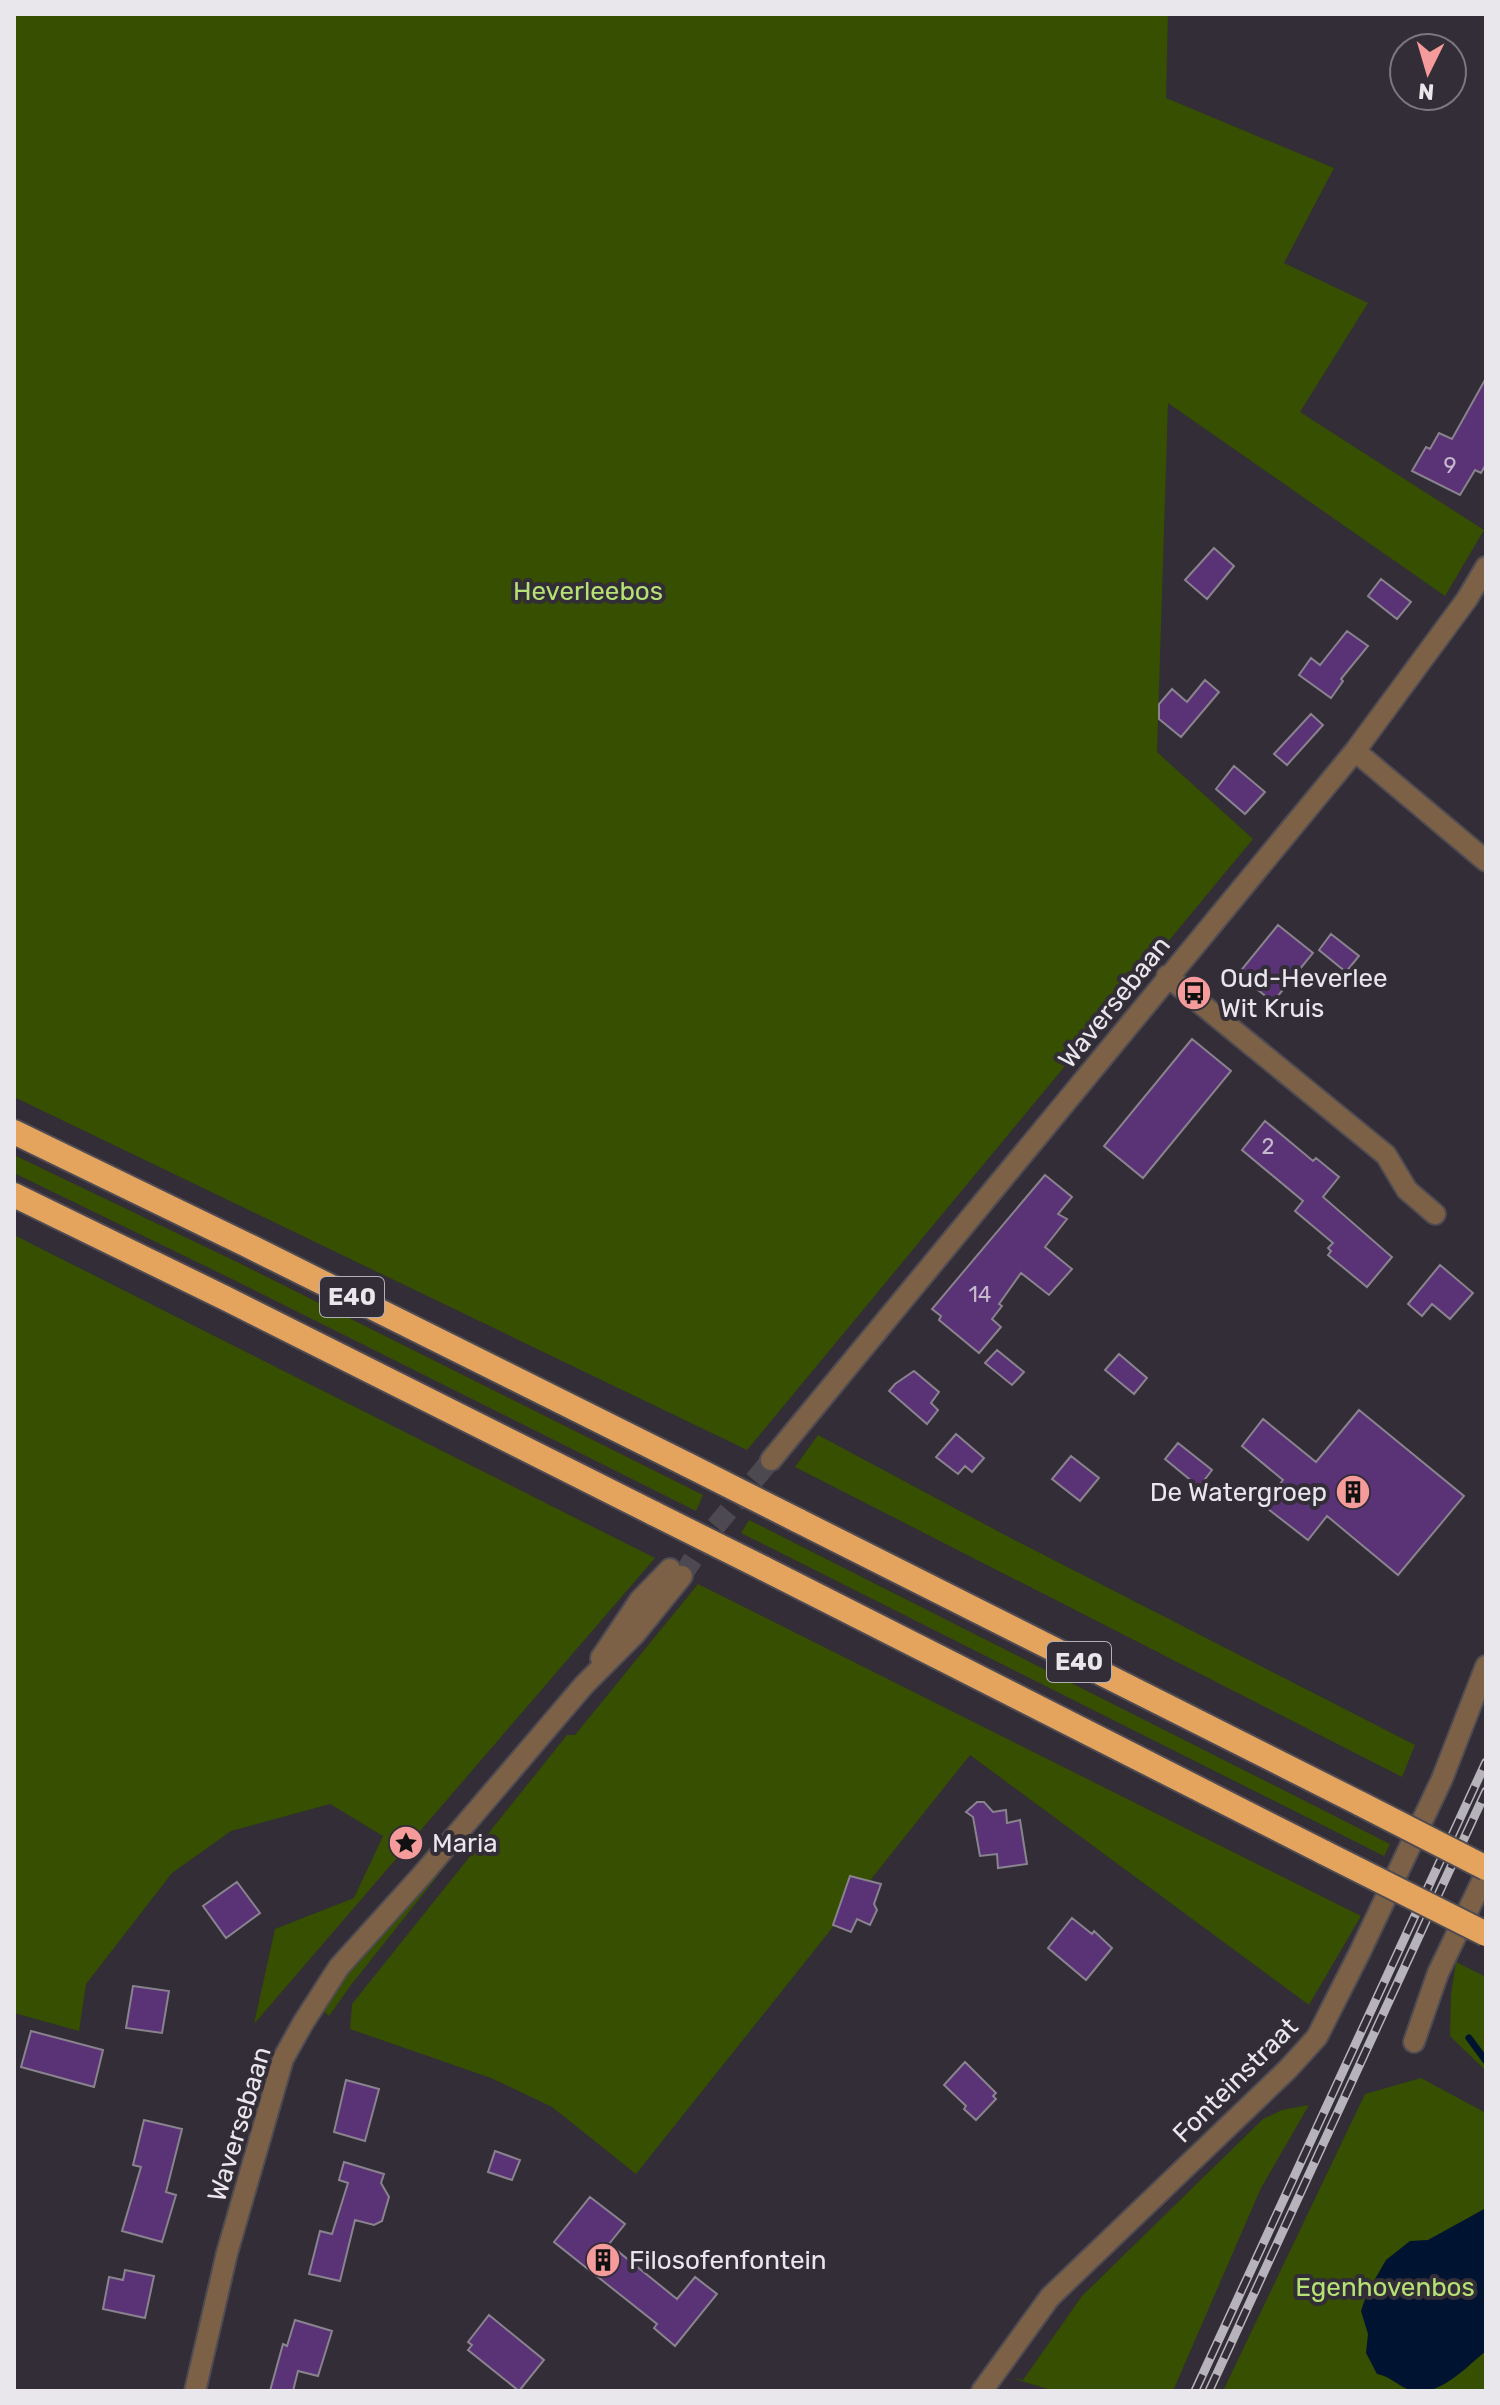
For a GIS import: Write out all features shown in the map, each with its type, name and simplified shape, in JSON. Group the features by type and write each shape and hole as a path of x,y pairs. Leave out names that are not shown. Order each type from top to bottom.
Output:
{"highway":[{"name":"E40","path":"14,1132 688,1465 1486,1870"},
{"name":"E40","path":"14,1195 763,1568 1486,1934"}],"street":[{"name":"Waversebaan","path":"771,1460 1355,751 1467,599 1486,567"},
{"path":"1355,751 1486,861"},
{"path":"1167,976 1386,1155 1407,1190 1435,1214"},
{"name":"Waversebaan","path":"195,2391 227,2253 289,2047 339,1967 584,1685 621,1624 640,1600 676,1573"},
{"name":"Fonteinstraat","path":"982,2391 1050,2297 1288,2069 1317,2037 1442,1779 1486,1666"},
{"path":"1414,2042 1438,1973 1486,1870"}],"green space":[{"name":"Heverleebos","path":"14,14 1168,14 1166,98 1334,168 1284,263 1368,303 1300,412 1484,530 1445,596 1168,403 1157,752 1253,839 747,1450 14,1097"},
{"path":"14,1155 239,1263 703,1495 696,1511 14,1173"},
{"path":"14,1235 655,1558 254,2024 275,1929 354,1898 383,1836 330,1804 231,1831 172,1873 86,1984 79,2031 14,2013"},
{"path":"818,1435 1003,1534 1415,1745 1402,1777 795,1467"},
{"path":"749,1520 1390,1844 1384,1856 741,1533"},
{"path":"698,1584 1361,1916 1309,2005 970,1755 636,2174 552,2107 491,2078 350,2029 352,2004 567,1735 575,1735"},
{"path":"459,1849 329,2016 320,2008 361,1954"},
{"path":"1456,1962 1486,1977 1486,2071 1450,2036"},
{"name":"Egenhovenbos","path":"1421,2078 1486,2113 1486,2391 1223,2391 1365,2094"},
{"path":"1309,2105 1261,2188 1173,2391 1054,2391 1012,2378 1023,2380 1082,2296 1263,2119 1282,2110"}],"water":[{"path":"1486,2208 1486,2351 1450,2381 1428,2391 1407,2389 1377,2374 1366,2353 1368,2334 1361,2311 1367,2293 1386,2260 1410,2241 1428,2240"}],"building":[{"path":"1486,378 1486,464 1481,473 1475,470 1460,495 1412,471 1426,447 1430,449 1439,433 1452,439"},
{"path":"1214,548 1234,566 1207,599 1185,580"},
{"path":"1381,579 1411,602 1397,619 1368,596"},
{"path":"1347,631 1368,646 1341,679 1343,681 1331,698 1299,675 1311,658 1320,665"},
{"path":"1205,680 1219,692 1181,737 1159,719 1159,704 1172,689 1187,702"},
{"path":"1311,714 1323,725 1287,765 1274,754"},
{"path":"1234,766 1265,792 1245,814 1216,789"},
{"path":"1278,925 1313,953 1273,1002 1238,974"},
{"path":"1331,934 1359,956 1346,972 1319,950"},
{"path":"1192,1039 1231,1071 1143,1178 1104,1146"},
{"path":"1265,1121 1313,1161 1316,1158 1339,1177 1323,1197 1392,1257 1367,1287 1328,1255 1331,1251 1328,1248 1333,1243 1295,1211 1303,1201 1242,1150"},
{"path":"1045,1175 1072,1197 1058,1214 1067,1219 1045,1247 1072,1269 1049,1295 1021,1273 992,1319 1001,1327 979,1353 939,1320 941,1316 932,1309"},
{"path":"1440,1265 1473,1293 1450,1319 1432,1304 1422,1316 1408,1304"},
{"path":"997,1350 1024,1372 1012,1385 985,1363"},
{"path":"1119,1354 1147,1378 1134,1394 1105,1370"},
{"path":"914,1371 939,1392 931,1403 938,1410 927,1424 889,1391"},
{"name":"De Watergroep","path":"1359,1410 1464,1496 1398,1575 1327,1516 1308,1540 1263,1505 1283,1480 1242,1446 1263,1419 1316,1462"},
{"path":"956,1434 984,1458 972,1472 965,1466 958,1474 936,1457"},
{"path":"1178,1443 1212,1470 1199,1487 1165,1459"},
{"path":"1071,1456 1099,1478 1080,1501 1052,1479"},
{"path":"977,1802 984,1802 993,1812 1006,1810 1007,1823 1020,1820 1027,1864 998,1868 997,1854 980,1856 973,1817 966,1812"},
{"path":"850,1876 881,1884 874,1904 877,1910 870,1925 857,1919 851,1932 833,1925"},
{"path":"237,1882 260,1913 226,1938 203,1906"},
{"path":"1072,1918 1092,1934 1094,1931 1112,1948 1086,1980 1048,1948"},
{"path":"133,1986 169,1991 162,2033 126,2028"},
{"path":"31,2031 103,2050 94,2087 21,2067"},
{"path":"965,2062 996,2093 993,2096 996,2099 976,2120 944,2085"},
{"path":"346,2080 379,2089 365,2141 334,2132"},
{"path":"144,2120 182,2129 166,2192 176,2195 162,2242 122,2231 141,2167 133,2165"},
{"path":"495,2151 520,2160 512,2180 488,2172"},
{"path":"344,2162 384,2174 381,2183 389,2197 382,2221 374,2225 355,2220 340,2281 309,2274 320,2231 332,2234 348,2183 339,2180"},
{"name":"Filosofenfontein","path":"590,2197 625,2224 609,2244 677,2299 695,2277 717,2294 675,2346 654,2328 657,2324 554,2242"},
{"path":"125,2270 154,2276 145,2318 103,2309 109,2277 123,2280"},
{"path":"489,2315 544,2360 519,2391 468,2350 472,2345 468,2342"},
{"path":"295,2320 332,2331 318,2376 298,2371 293,2391 270,2391 283,2344 287,2346"}],"waterway":[{"path":"1469,2038 1486,2061"}],"tunnel":[{"path":"682,1576 710,1533 771,1460"}],"railway":[{"path":"1195,2391 1486,1762"},
{"path":"1209,2391 1486,1791"}],"place":[{"name":"Oud-Heverlee Wit Kruis","path":"1194,993"},
{"name":"De Watergroep","path":"1353,1492"},
{"name":"Maria","path":"406,1843"},
{"name":"Filosofenfontein","path":"603,2260"}]}
